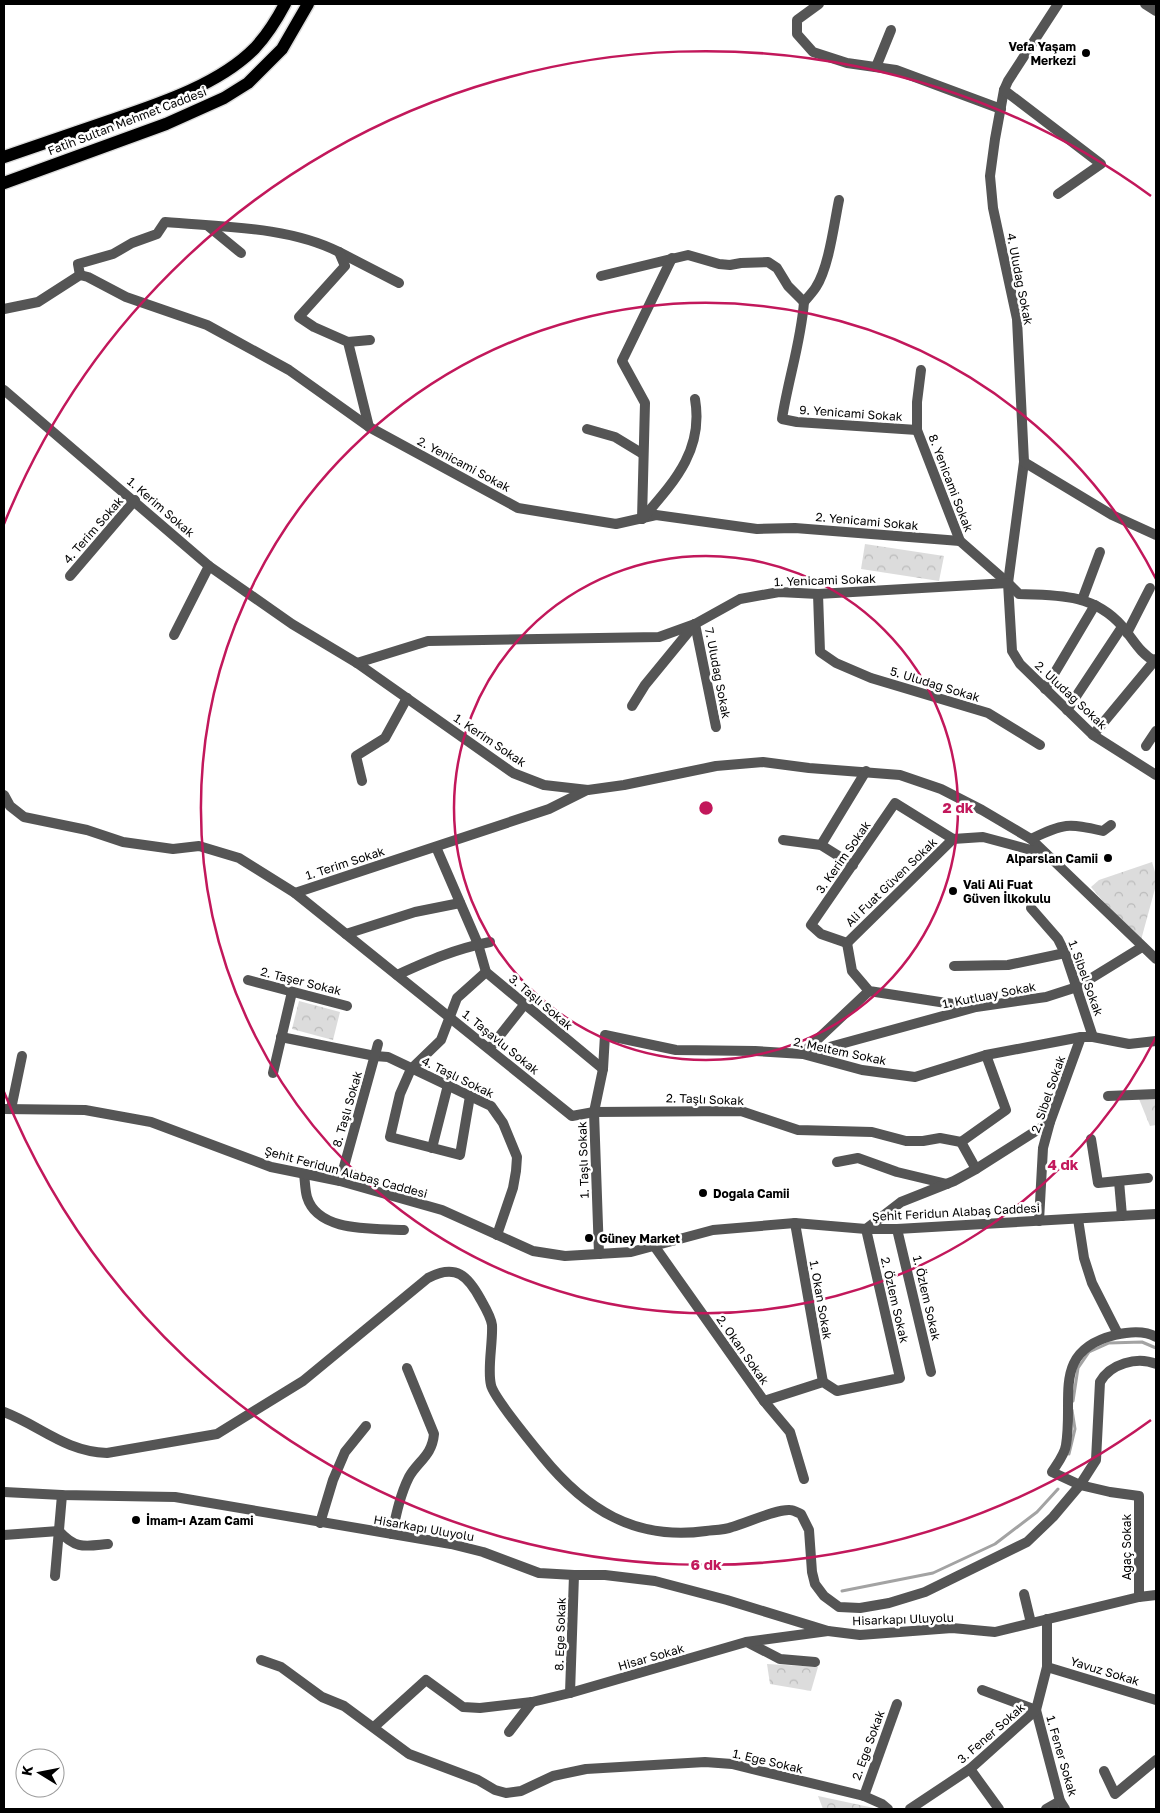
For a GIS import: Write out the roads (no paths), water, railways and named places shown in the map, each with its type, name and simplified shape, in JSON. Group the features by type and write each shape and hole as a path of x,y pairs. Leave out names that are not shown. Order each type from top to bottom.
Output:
{"main road":[{"name":"Fatih Sultan Mehmet Caddesi","path":"4,157 168,100 210,80 232,67 254,48 275,22 285,4"},
{"name":"Fatih Sultan Mehmet Caddesi","path":"4,183 166,124 224,98 248,84 282,49 308,4"}],"street":[{"path":"819,4 796,20 797,34 813,52 846,63 896,70 1001,110"},
{"name":"4. Uludağ Sokak","path":"1010,636 1008,583 1024,462 1017,319 993,208 990,176 1004,90 1058,4"},
{"path":"1145,4 1156,12"},
{"path":"876,67 891,30"},
{"path":"1004,90 1100,164 1058,194"},
{"path":"601,276 672,258 688,256 730,265 768,262 777,268 788,286 804,302 817,286 823,272 839,200"},
{"path":"4,309 38,302 80,275 78,264 114,254 132,243 157,234 164,222 274,232 306,238 339,252 399,283"},
{"path":"208,226 241,253"},
{"path":"339,252 345,266 299,317 314,327 348,342 370,340"},
{"path":"642,519 645,403 622,361 672,258"},
{"name":"2. Yenicami Sokak","path":"80,275 88,277 126,297 207,325 289,370 369,427 518,508 616,524 656,515 757,529 795,528 960,541"},
{"name":"9. Yenicami Sokak","path":"804,302 799,339 787,388 782,419 798,422 917,430"},
{"path":"348,342 369,427"},
{"name":"8. Yenicami Sokak","path":"921,370 917,402 917,430 960,541 1008,583"},
{"name":"1. Kerim Sokak","path":"4,391 135,500 209,566 292,624 357,663 513,773 544,785 588,790 624,785 716,766 763,762 809,768 900,775 941,789 982,810 1031,839 1156,959"},
{"path":"642,519 674,482 692,451 698,416 696,399"},
{"path":"587,429 614,437 643,454"},
{"path":"1024,462 1112,515 1156,535"},
{"name":"4. Terim Sokak","path":"70,576 135,500"},
{"path":"1082,600 1100,552"},
{"path":"174,635 209,566"},
{"path":"1008,583 1020,594 1056,595 1082,600 1106,610 1125,630 1145,656 1156,661 1093,735"},
{"name":"1. Yenicami Sokak","path":"357,663 428,642 659,637 695,624 740,599 779,592 818,594 1008,583"},
{"path":"1067,710 1125,630 1150,588"},
{"name":"5. Uludağ Sokak","path":"818,594 820,652 836,663 871,678 988,712 1040,745"},
{"path":"1045,689 1095,605"},
{"path":"632,706 645,685 695,624"},
{"name":"7. Uludağ Sokak","path":"695,624 716,727"},
{"name":"2. Uludağ Sokak","path":"1010,636 1012,651 1020,664 1093,735 1156,775"},
{"path":"362,781 356,756 385,738 407,698"},
{"path":"1146,746 1156,731"},
{"path":"821,845 866,771"},
{"name":"1. Terim Sokak","path":"4,795 10,806 24,817 87,830 123,842 173,849 200,846 239,858 295,893 549,809 588,790"},
{"name":"3. Kerim Sokak","path":"847,943 821,934 811,925 895,803 953,839"},
{"path":"1031,839 1057,826 1076,825 1103,831 1111,825"},
{"path":"953,839 982,837 1048,854"},
{"name":"Ali Fuat Güven Sokak","path":"847,943 953,839"},
{"path":"783,840 821,845 853,865"},
{"path":"436,846 478,944 486,972 457,998 441,1040 411,1069 400,1094 390,1137 460,1155 470,1096"},
{"name":"1. Taşavlu Sokak","path":"295,893 490,1048 572,1116 594,1112"},
{"path":"346,934 415,912 460,903"},
{"name":"1. Sibel Sokak","path":"1031,908 1058,939 1065,953 1093,1037"},
{"path":"398,975 459,948 490,942"},
{"path":"847,943 852,971 868,991 976,1007"},
{"name":"1. Kutluay Sokak","path":"803,1054 976,1007 1046,996 1077,988 1142,947"},
{"path":"954,966 1008,965 1065,953"},
{"name":"3. Taşlı Sokak","path":"486,972 603,1069"},
{"name":"2. Taşer Sokak","path":"248,980 347,1006"},
{"path":"803,1054 868,991"},
{"path":"273,1073 292,992"},
{"path":"490,1048 524,1005"},
{"name":"2. Meltem Sokak","path":"605,1036 676,1050 803,1054 862,1070 915,1077 986,1055 1081,1038 1093,1037 1129,1044 1156,1042"},
{"name":"1. Taşlı Sokak","path":"599,1254 594,1112 603,1069 605,1036"},
{"name":"4. Taşlı Sokak","path":"281,1038 375,1056 388,1056 411,1069 491,1106 503,1123 517,1157 513,1188 497,1235"},
{"name":"2. Sibel Sokak","path":"1039,1221 1043,1148 1050,1122 1081,1038"},
{"name":"8. Taşlı Sokak","path":"340,1182 378,1044"},
{"path":"976,1169 961,1142 1006,1110 986,1055"},
{"path":"7,1110 22,1056"},
{"path":"432,1148 448,1085"},
{"path":"1108,1096 1156,1094"},
{"name":"Şehit Feridun Alabaş Caddesi","path":"7,1110 85,1110 150,1122 271,1166 340,1182 442,1210 533,1250 565,1256 630,1252 713,1230 795,1223 866,1229 897,1229 1156,1214"},
{"name":"2. Taşlı Sokak","path":"594,1112 741,1111 798,1130 872,1132 906,1141 940,1138 961,1142"},
{"path":"866,1229 901,1202 947,1184 976,1169 1050,1122"},
{"path":"1091,1138 1098,1183 1148,1178"},
{"path":"837,1162 858,1158 897,1172 947,1184"},
{"path":"304,1174 307,1198 315,1211 326,1220 341,1225 404,1230"},
{"path":"1119,1180 1122,1216"},
{"path":"1078,1219 1084,1258 1092,1283 1118,1334"},
{"name":"1. Okan Sokak","path":"795,1223 823,1382"},
{"name":"2. Özlem Sokak","path":"823,1382 837,1391 900,1378 866,1229"},
{"name":"1. Özlem Sokak","path":"897,1229 931,1372"},
{"name":"2. Okan Sokak","path":"654,1247 764,1401 823,1382"},
{"path":"4,1412 20,1418 57,1440 91,1453 106,1453 217,1434 303,1381 428,1278 440,1271 464,1276 476,1291 492,1323 491,1387 543,1457 573,1489 600,1510 630,1525 665,1533 692,1533 730,1528 790,1510 801,1514 809,1530 814,1584 824,1596 838,1607 860,1608 890,1603 925,1592 1027,1542 1053,1517 1080,1485 1096,1460 1100,1382 1104,1375 1111,1368 1124,1363 1143,1362 1156,1364"},
{"path":"1080,1485 1052,1472 1066,1446 1067,1405 1071,1370 1079,1352 1106,1337 1128,1332 1150,1333 1156,1337"},
{"path":"392,1534 400,1502 410,1476 428,1455 434,1442 434,1434 407,1368"},
{"path":"764,1401 790,1432 804,1479"},
{"path":"320,1523 333,1480 345,1452 366,1426"},
{"name":"Ağaç Sokak","path":"1080,1485 1138,1496 1139,1597"},
{"name":"Hisarkapı Uluyolu","path":"4,1492 176,1497 451,1544 483,1552 539,1573 574,1576 605,1575 655,1581 727,1600 828,1631 860,1635 952,1628 995,1632 1156,1594"},
{"path":"55,1576 62,1495"},
{"path":"4,1534 59,1531"},
{"path":"59,1531 68,1542 82,1546 108,1544"},
{"name":"8. Ege Sokak","path":"570,1694 574,1576"},
{"path":"1024,1594 1032,1623"},
{"name":"3. Fener Sokak","path":"910,1809 970,1769 1036,1710 1047,1667 1047,1619"},
{"name":"Hisar Sokak","path":"374,1727 426,1680 463,1707 480,1708 532,1702 570,1694 746,1642 828,1631"},
{"path":"746,1642 780,1659 815,1662"},
{"name":"1. Ege Sokak","path":"261,1660 281,1667 322,1697 344,1706 410,1754 478,1780 495,1790 506,1793 521,1791 553,1776 586,1769 705,1762 732,1764 864,1796 882,1804 888,1809"},
{"name":"Yavuz Sokak","path":"1047,1667 1156,1700"},
{"path":"982,1690 1036,1710"},
{"path":"509,1732 532,1702"},
{"name":"2. Ege Sokak","path":"864,1796 897,1704"},
{"name":"1. Fener Sokak","path":"1036,1710 1063,1805"},
{"path":"1104,1771 1115,1794 1156,1760"},
{"path":"970,1769 999,1809"},
{"path":"1046,1809 1063,1805"}],"waterway":[{"path":"1073,1401 1078,1368 1089,1352 1109,1343 1142,1342 1156,1348"},
{"path":"1069,1454 1075,1429 1072,1410"},
{"path":"842,1591 933,1573 995,1544 1037,1512 1058,1489"}],"place":[{"name":"Vefa Yaşam Merkezi","path":"1086,53"},
{"name":"Alparslan Camii","path":"1108,858"},
{"name":"Vali Ali Fuat Güven İlkokulu","path":"953,891"},
{"name":"Doğala Camii","path":"703,1193"},
{"name":"Güney Market","path":"589,1238"},
{"name":"İmam-ı Azam Cami","path":"136,1520"}]}
